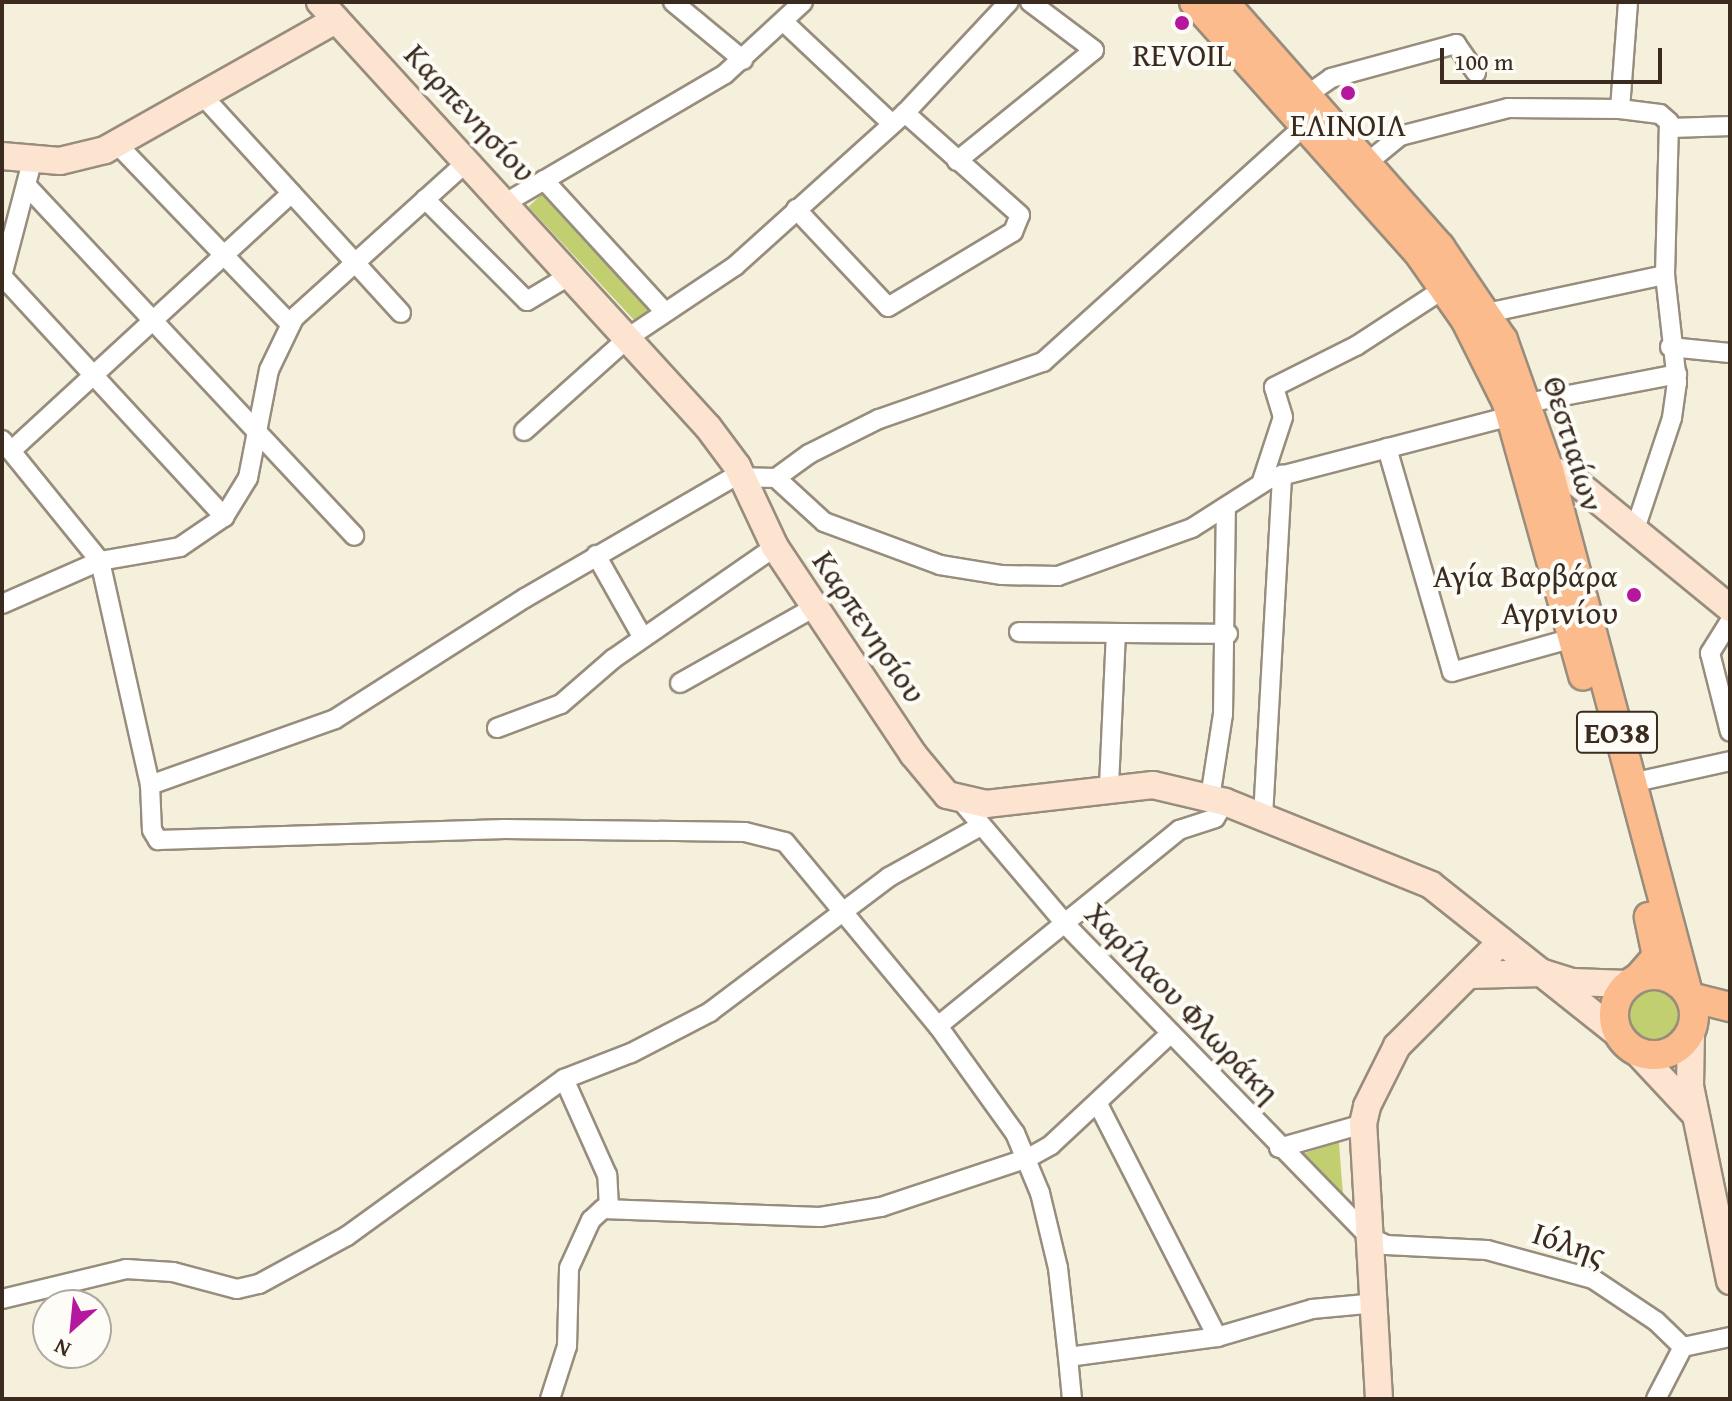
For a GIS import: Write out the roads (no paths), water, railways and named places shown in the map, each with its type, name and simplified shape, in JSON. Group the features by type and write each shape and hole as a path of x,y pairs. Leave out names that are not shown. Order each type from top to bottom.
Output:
{"main road":[{"name":"Θεστιαίων","path":"1194,2 1367,163 1440,247 1487,313 1539,472 1631,783 1691,1009"},
{"name":"Θεστιαίων","path":"1238,8 1445,288 1519,409"},
{"path":"2,156 30,174 117,144 202,95 328,11"},
{"name":"Καρπενησίου","path":"328,11 507,202 708,427 742,475 775,547 815,607 931,777 962,802"},
{"name":"Θεστιαίων","path":"1539,472 1573,638 1657,946 1651,968 1634,981"},
{"path":"1539,472 1566,474 1730,608"},
{"path":"962,802 999,804 1109,786 1153,785 1217,800 1411,875 1496,936 1628,1043 1695,1114"},
{"path":"1379,1399 1377,1303 1369,1237 1363,1124 1382,1067 1439,1001 1470,975 1496,936"},
{"path":"1439,1001 1457,965 1496,936"},
{"path":"1470,975 1543,973 1573,982 1666,977 1691,1009 1695,1114 1730,1281"},
{"name":"ΕΟ38","path":"1628,1043 1614,1007 1634,981"},
{"path":"1691,1009 1726,1007"},
{"path":"1628,1043 1663,1054 1684,1041 1691,1009"}],"street":[{"path":"673,2 743,60"},
{"path":"507,202 743,60 785,23 803,2"},
{"path":"524,431 629,337 723,276 899,119 1009,2"},
{"path":"957,161 1094,50 1030,2"},
{"path":"1620,109 1628,2"},
{"path":"785,23 899,119 957,161 1017,212 1020,223 1011,234 894,306 882,305 796,209"},
{"path":"776,478 809,454 870,423 1043,362 1311,110 1331,78 1456,44 1476,73"},
{"path":"202,95 401,313"},
{"path":"1367,163 1400,136 1508,108 1620,109 1660,114 1672,128 1665,275 1670,347 1677,374 1672,418 1635,529"},
{"path":"1672,128 1730,126"},
{"path":"117,144 290,324"},
{"path":"2,604 100,561 180,547 224,517 245,487 259,436 269,370 290,324 468,161"},
{"path":"30,174 2,276 97,373 224,517"},
{"path":"30,174 152,324 354,536"},
{"path":"544,180 665,312"},
{"path":"292,193 97,373 6,446 100,561 150,785 152,830 168,842 505,829 767,835 785,842 801,857 938,1026 1028,1158 1058,1268 1072,1399"},
{"path":"425,199 527,301 572,274"},
{"path":"1487,313 1665,275"},
{"path":"1262,481 1283,417 1274,387 1356,346 1445,288"},
{"path":"1670,347 1730,353"},
{"path":"150,785 335,719 713,484 742,475 776,478 808,511 833,527 940,565 1002,575 1082,571 1226,510 1244,490 1262,481 1519,409 1677,374"},
{"path":"1387,448 1452,672 1573,638"},
{"path":"1263,817 1282,475"},
{"path":"938,1026 1067,926 1179,830 1215,818 1228,634 1226,510"},
{"path":"497,728 561,704 643,638 775,547"},
{"path":"596,555 643,638"},
{"path":"680,683 815,607"},
{"path":"1730,621 1710,653 1730,732"},
{"path":"1019,632 1228,634"},
{"path":"1109,786 1116,633"},
{"path":"1631,783 1730,761"},
{"name":"Χαρίλαου Φλωράκη","path":"962,802 979,827 1067,926 1279,1148 1369,1237"},
{"path":"2,1299 126,1269 173,1272 237,1289 259,1284 347,1236 564,1079 631,1053 710,1012 896,873 979,827"},
{"path":"550,1399 565,1360 569,1268 591,1220 609,1208 676,1214 858,1213 1028,1158 1098,1104 1170,1034"},
{"path":"564,1079 607,1175 609,1208"},
{"path":"1098,1104 1217,1337"},
{"path":"1279,1148 1363,1124"},
{"name":"Ιόλης","path":"1369,1237 1386,1245 1487,1250 1593,1279 1656,1321 1683,1347"},
{"path":"1068,1357 1217,1337 1323,1307 1377,1303"},
{"path":"1656,1399 1683,1347 1730,1337"}],"place":[{"name":"REVOIL","path":"1182,23"},
{"name":"ΕΛΙΝΟΙΛ","path":"1348,93"},
{"name":"Αγία Βαρβάρα Αγρινίου","path":"1634,595"}]}
